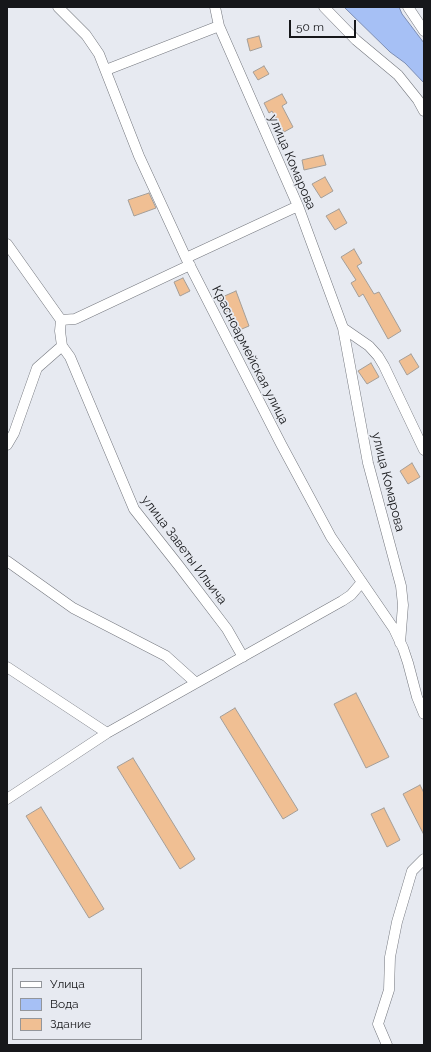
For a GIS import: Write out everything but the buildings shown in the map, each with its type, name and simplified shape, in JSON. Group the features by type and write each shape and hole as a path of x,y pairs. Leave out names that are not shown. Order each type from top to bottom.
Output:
{"street":[{"name":"Красноармейская улица","path":"58,7 86,35 99,54 139,156 188,262 280,444 331,537 394,629 413,679 417,697 424,714"},
{"name":"улица Комарова","path":"215,7 219,26 298,206 343,328 368,464 401,586 403,605 400,643"},
{"path":"324,7 356,40 398,75 418,100 424,111"},
{"path":"408,7 424,31"},
{"path":"106,70 219,26"},
{"path":"7,244 61,320 75,318 298,206"},
{"name":"улица Заветы Ильича","path":"61,320 60,331 62,346 70,357 134,509 227,630 243,657"},
{"path":"343,328 369,346 378,356 424,450"},
{"path":"7,445 14,433 37,368 62,346"},
{"path":"7,561 73,608 166,656 196,683"},
{"path":"7,799 107,732 342,601 351,595 362,582"},
{"path":"7,668 107,732"},
{"path":"413,679 424,685"},
{"path":"387,1045 378,1024 389,990 390,957 396,922 412,872 424,860"}],"water":[{"path":"344,7 399,7 402,14 424,43 424,83 405,63 390,52"}]}
